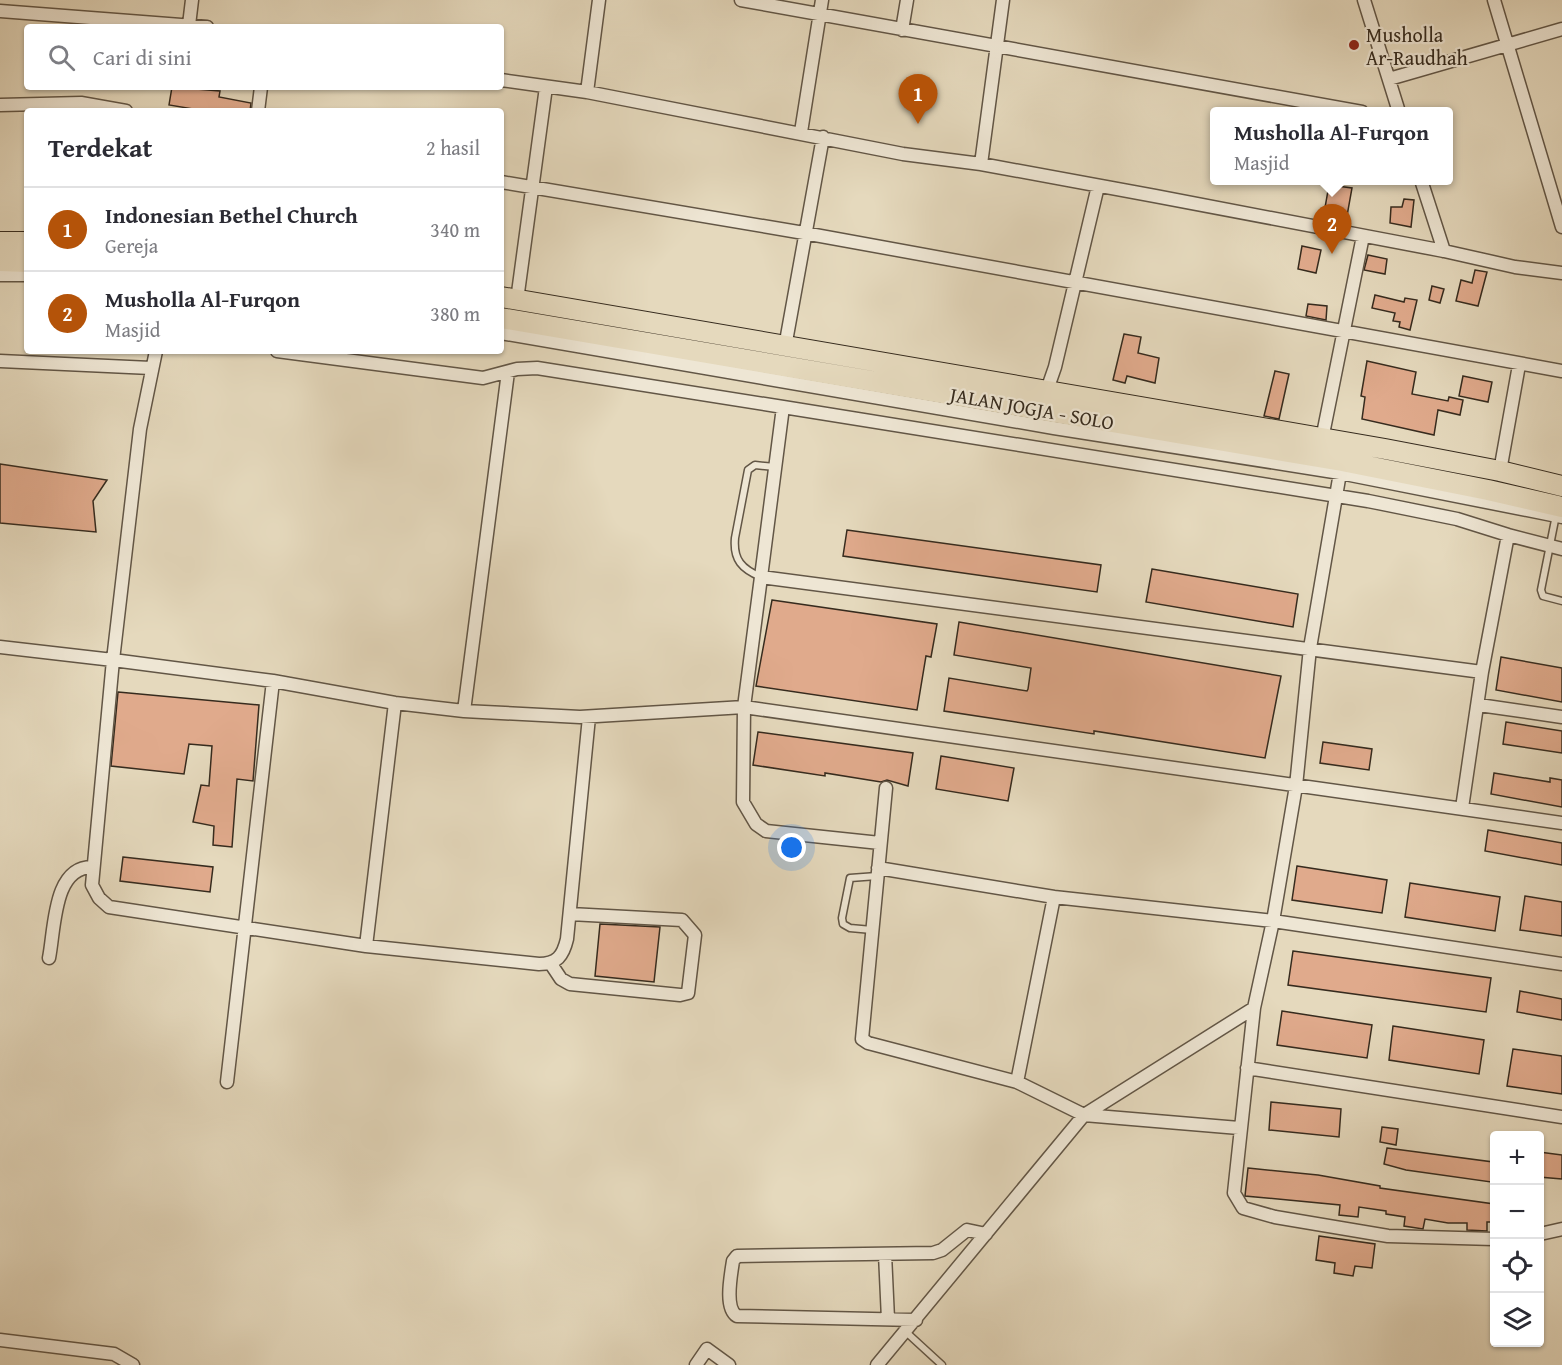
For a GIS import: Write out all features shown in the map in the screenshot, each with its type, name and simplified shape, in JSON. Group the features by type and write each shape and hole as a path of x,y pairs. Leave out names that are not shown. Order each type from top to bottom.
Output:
{"highway":[{"path":"0,242 24,242"},
{"path":"0,261 24,262"},
{"name":"JALAN JOGJA - SOLO","path":"509,299 1322,439 1343,459 1559,511"},
{"name":"JALAN JOGJA - SOLO","path":"513,325 1288,458 1343,459 1500,471 1562,486"}],"street":[{"path":"189,24 192,0"},
{"path":"587,92 599,0"},
{"path":"741,0 1340,107"},
{"path":"801,132 822,0"},
{"path":"902,30 907,0"},
{"path":"981,164 1003,0"},
{"path":"1494,0 1562,227"},
{"path":"1362,1 1398,107"},
{"path":"0,11 176,24"},
{"path":"1389,79 1562,29"},
{"path":"504,80 587,92 801,132 903,154 981,164 1444,251 1515,267 1562,273"},
{"path":"509,299 532,188 546,87"},
{"path":"258,108 261,90"},
{"path":"42,108 81,103 109,108"},
{"path":"0,105 24,109"},
{"path":"785,347 823,137"},
{"path":"504,183 804,232 1562,371"},
{"path":"1423,185 1444,251"},
{"path":"1047,390 1055,367 1098,186"},
{"path":"1322,439 1363,236"},
{"path":"0,275 24,275"},
{"path":"155,354 141,429 113,660 93,867 92,885 99,898 109,907 245,930 366,946 551,964 564,952 570,914 589,717"},
{"path":"300,354 483,378 537,368 1334,497 1457,519 1562,549"},
{"path":"0,361 151,368"},
{"path":"1500,471 1518,364"},
{"path":"464,711 508,372"},
{"path":"783,407 744,707 743,802 756,824 766,831 880,843"},
{"path":"1343,459 1334,497 1310,648 1296,786 1273,921 1254,1008 1239,1128 1234,1193 1243,1208 1388,1236 1490,1239"},
{"path":"1462,808 1479,705 1482,672 1499,593 1508,535"},
{"path":"761,577 1482,672"},
{"path":"0,646 273,681 395,703 464,711 589,717 744,707 1562,823"},
{"path":"227,1082 273,681"},
{"path":"366,946 395,703"},
{"path":"1479,705 1562,717"},
{"path":"886,788 862,1036 864,1042 1017,1082 1084,1115 1239,1128"},
{"path":"50,958 61,889 72,872 84,867 93,867"},
{"path":"878,872 1054,897 1273,921 1562,964"},
{"path":"1017,1082 1054,897"},
{"path":"551,964 561,979 570,984 680,995 688,993 695,935 682,920 570,914"},
{"path":"877,1365 1084,1115 1254,1008"},
{"path":"1247,1068 1562,1117"},
{"path":"1544,1233 1562,1229"},
{"path":"916,1320 737,1316 731,1310 730,1302 733,1261 737,1256 933,1253 942,1250 967,1230 987,1234"},
{"path":"885,1254 888,1319"},
{"path":"0,1340 114,1354 133,1365"},
{"path":"696,1365 707,1349 729,1365"}],"lane":[{"path":"761,577 746,570 739,563 734,549 735,538 748,470 755,465 775,468"},
{"path":"1559,511 1549,546 1541,590 1543,596 1548,599 1562,601"},
{"path":"872,930 850,928 843,924 842,918 850,878 878,872"},
{"path":"906,1332 942,1365"}],"building":[{"path":"172,90 220,91 219,97 251,103 250,108 187,108 169,105"},
{"path":"1329,185 1352,188 1347,216 1324,213"},
{"path":"1404,199 1414,200 1411,227 1390,223 1391,207 1402,207"},
{"path":"1302,246 1321,250 1316,273 1298,269"},
{"path":"1368,255 1387,259 1385,274 1364,270"},
{"path":"1475,270 1487,272 1478,306 1456,301 1461,280 1472,283"},
{"path":"1432,286 1444,289 1440,303 1429,300"},
{"path":"1375,295 1404,302 1405,298 1417,300 1410,330 1399,327 1400,322 1393,321 1395,313 1372,308"},
{"path":"1308,304 1327,306 1326,320 1306,316"},
{"path":"1124,334 1141,337 1138,353 1159,358 1155,383 1127,376 1125,383 1113,380"},
{"path":"1367,361 1416,372 1412,394 1448,401 1449,397 1463,400 1460,415 1438,410 1434,435 1362,419 1365,397 1361,396"},
{"path":"1275,371 1289,374 1279,419 1264,416"},
{"path":"1463,376 1492,382 1488,402 1459,396"},
{"path":"0,464 107,480 93,501 96,532 0,523"},
{"path":"847,530 1101,565 1097,592 843,556"},
{"path":"1152,569 1298,594 1293,627 1146,602"},
{"path":"772,600 937,624 931,657 926,656 917,710 756,686"},
{"path":"959,622 1281,676 1265,758 1094,731 1094,734 944,711 949,678 1027,691 1028,689 1031,668 954,655"},
{"path":"1501,657 1562,668 1562,702 1496,690"},
{"path":"118,692 259,705 253,781 237,779 232,847 213,845 214,826 193,822 201,785 209,786 212,746 189,744 184,774 111,766"},
{"path":"1506,722 1562,731 1562,753 1503,744"},
{"path":"758,732 913,753 908,786 887,780 881,782 825,773 825,776 753,765"},
{"path":"1323,742 1372,749 1369,770 1320,763"},
{"path":"941,756 1014,768 1008,801 936,789"},
{"path":"1494,773 1550,782 1550,778 1562,780 1562,807 1491,794"},
{"path":"1488,830 1562,843 1562,865 1485,851"},
{"path":"123,857 213,867 210,892 120,881"},
{"path":"1297,866 1387,880 1382,913 1292,900"},
{"path":"1410,883 1500,897 1495,931 1405,917"},
{"path":"1525,896 1562,902 1562,936 1520,930"},
{"path":"600,924 660,927 654,982 595,976"},
{"path":"1293,951 1491,978 1486,1012 1288,985"},
{"path":"1520,991 1562,999 1562,1020 1517,1012"},
{"path":"1282,1011 1372,1025 1367,1058 1277,1045"},
{"path":"1393,1026 1484,1040 1479,1074 1389,1060"},
{"path":"1513,1049 1562,1056 1562,1094 1507,1086"},
{"path":"1271,1102 1341,1109 1339,1137 1269,1130"},
{"path":"1382,1127 1398,1129 1396,1145 1380,1142"},
{"path":"1387,1148 1490,1162 1490,1182 1406,1170 1384,1164"},
{"path":"1544,1153 1562,1155 1562,1179 1544,1177"},
{"path":"1248,1168 1318,1175 1380,1186 1380,1188 1490,1203 1490,1222 1487,1222 1487,1231 1467,1230 1467,1223 1448,1223 1425,1219 1423,1229 1404,1226 1405,1217 1386,1214 1386,1211 1359,1207 1358,1217 1339,1215 1340,1205 1245,1196"},
{"path":"1319,1236 1375,1244 1372,1268 1355,1266 1353,1276 1334,1273 1335,1263 1316,1260"}],"place":[{"name":"Musholla Ar-Raudhah","path":"1354,45"},
{"name":"Indonesian Bethel Church","path":"918,124"},
{"name":"Musholla Al-Furqon","path":"1332,254"}]}
